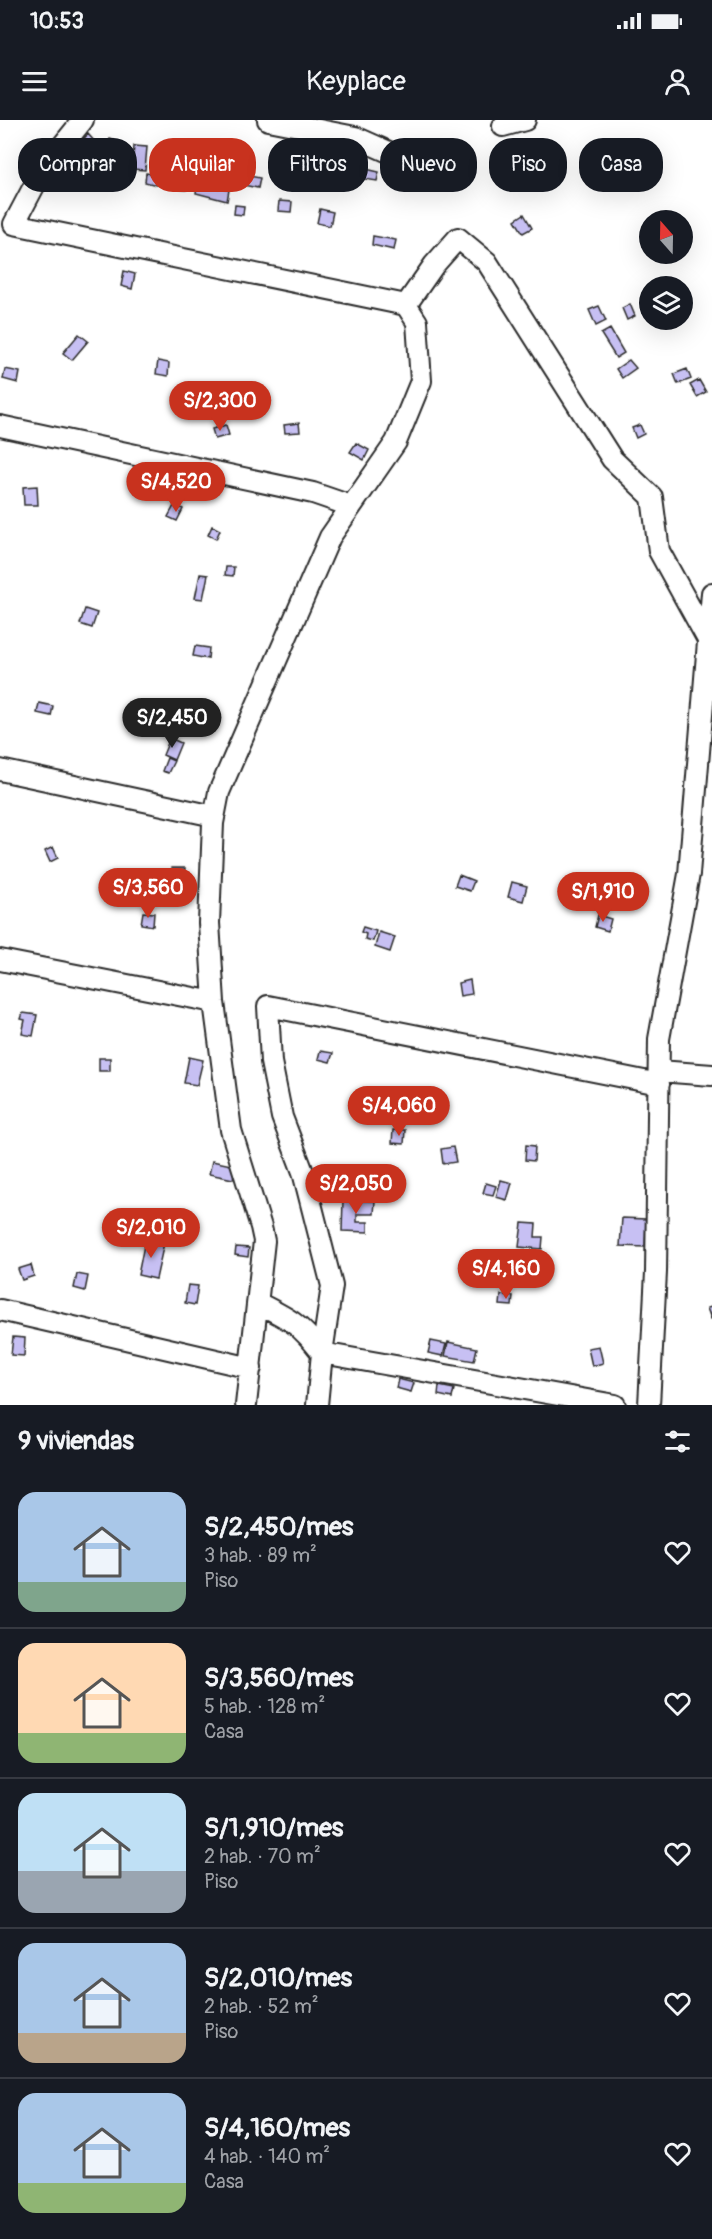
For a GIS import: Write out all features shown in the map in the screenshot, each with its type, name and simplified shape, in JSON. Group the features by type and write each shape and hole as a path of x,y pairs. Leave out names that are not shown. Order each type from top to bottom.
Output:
{"street":[{"path":"83,120 42,171 14,224 406,305 417,322 421,381 396,442 330,537 219,792 214,816 209,923 213,1002 231,1130 264,1241 246,1405"},
{"path":"268,120 355,136 380,148"},
{"path":"502,126 525,120"},
{"path":"406,305 434,265 458,238 487,262 612,459 652,497 659,551 710,642"},
{"path":"0,426 313,493 351,506"},
{"path":"649,1405 656,1272 659,1039 689,874 710,642 712,593"},
{"path":"0,770 214,816"},
{"path":"0,960 213,1002"},
{"path":"317,1405 332,1286 303,1172 282,1117 271,1062 268,1006 659,1077 712,1075"},
{"path":"258,1303 291,1319 308,1334 322,1353 615,1405"},
{"path":"0,1310 251,1368"}],"building":[{"path":"137,146 147,147 145,170 137,169"},
{"path":"368,169 379,172 377,181 368,180"},
{"path":"146,173 149,173 149,183 145,182"},
{"path":"256,177 260,178 258,188 256,188"},
{"path":"196,192 229,192 227,201"},
{"path":"279,201 292,202 291,212 278,211"},
{"path":"235,205 244,206 243,215 234,214"},
{"path":"320,209 333,212 330,226 317,223"},
{"path":"524,214 532,228 523,233 515,220"},
{"path":"373,236 396,240 394,250 372,245"},
{"path":"124,271 135,274 132,289 121,286"},
{"path":"630,304 635,316 627,320 622,308"},
{"path":"599,306 606,321 596,326 589,310"},
{"path":"610,329 624,353 616,358 601,334"},
{"path":"79,334 88,341 72,360 63,353"},
{"path":"629,360 636,368 622,378 616,369"},
{"path":"158,361 169,363 168,376 156,374"},
{"path":"5,369 20,372 18,383 3,379"},
{"path":"687,369 691,379 678,384 674,374"},
{"path":"699,380 706,392 697,397 690,385"},
{"path":"299,423 300,432 285,433 284,425"},
{"path":"226,425 229,435 215,439 212,429"},
{"path":"640,425 644,434 636,438 632,428"},
{"path":"356,443 369,450 364,460 350,452"},
{"path":"37,486 38,505 24,505 23,487"},
{"path":"175,504 183,509 177,521 168,517"},
{"path":"212,526 220,530 216,539 208,535"},
{"path":"226,567 234,567 233,576 225,575"},
{"path":"200,574 208,575 203,599 195,598"},
{"path":"85,609 97,613 92,628 80,624"},
{"path":"195,646 209,648 208,659 193,656"},
{"path":"39,703 53,706 51,716 37,713"},
{"path":"170,738 181,743 174,760 163,755"},
{"path":"167,758 174,761 168,773 162,771"},
{"path":"53,847 58,858 50,862 45,851"},
{"path":"172,868 185,868 184,880 171,879"},
{"path":"459,875 474,881 470,891 455,886"},
{"path":"512,882 527,886 523,901 508,897"},
{"path":"143,912 154,913 153,926 141,924"},
{"path":"598,915 611,919 608,931 595,927"},
{"path":"363,927 376,931 373,941 365,939 366,934 361,932"},
{"path":"379,932 395,937 390,952 375,947"},
{"path":"470,980 472,994 460,996 458,983"},
{"path":"23,1013 37,1015 33,1036 22,1034 25,1020 21,1019"},
{"path":"320,1051 333,1053 330,1062 318,1059"},
{"path":"189,1057 203,1060 197,1085 184,1083"},
{"path":"99,1058 110,1058 110,1071 99,1071"},
{"path":"393,1130 405,1130 404,1144 392,1143"},
{"path":"526,1145 535,1146 534,1161 525,1160"},
{"path":"453,1147 456,1162 443,1164 441,1149"},
{"path":"212,1161 236,1166 233,1179 209,1174"},
{"path":"501,1180 512,1183 507,1200 496,1197"},
{"path":"486,1183 496,1186 493,1195 483,1193"},
{"path":"343,1200 375,1201 374,1214 357,1214 357,1222 368,1222 368,1232 342,1231"},
{"path":"622,1218 646,1219 645,1247 620,1246"},
{"path":"522,1223 536,1224 535,1237 543,1237 542,1249 519,1247"},
{"path":"145,1240 164,1243 156,1279 138,1275"},
{"path":"236,1247 249,1248 248,1257 235,1255"},
{"path":"31,1265 34,1276 22,1280 18,1269"},
{"path":"77,1274 88,1276 85,1291 74,1288"},
{"path":"188,1285 198,1286 195,1305 185,1303"},
{"path":"501,1295 513,1296 512,1306 500,1305"},
{"path":"712,1307 712,1319 711,1319 707,1308"},
{"path":"13,1337 25,1338 24,1356 11,1355"},
{"path":"431,1341 446,1344 443,1356 428,1353"},
{"path":"448,1342 477,1348 474,1361 445,1356"},
{"path":"599,1346 603,1363 592,1366 588,1348"},
{"path":"398,1379 414,1383 411,1392 396,1388"},
{"path":"439,1386 454,1389 452,1398 438,1395"}]}
